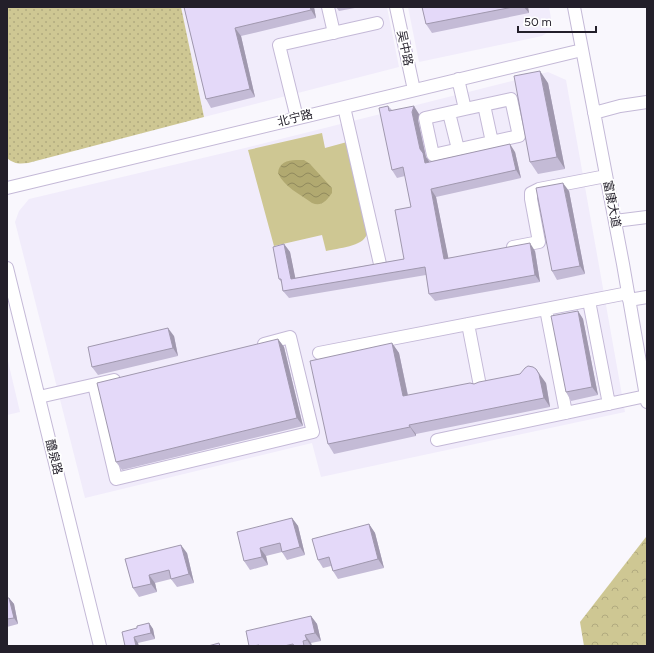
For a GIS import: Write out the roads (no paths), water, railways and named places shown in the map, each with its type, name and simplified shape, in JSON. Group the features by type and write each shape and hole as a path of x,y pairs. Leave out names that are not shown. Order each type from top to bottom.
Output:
{"street":[{"path":"328,7 334,33"},
{"name":"吴中路","path":"396,7 414,90"},
{"name":"富康大道","path":"574,7 629,296 646,399"},
{"path":"297,118 279,46 377,23"},
{"name":"北宁路","path":"7,188 582,50"},
{"path":"458,79 465,109"},
{"path":"510,99 519,136 433,155 425,118 465,109 510,99"},
{"path":"594,113 620,106 647,102"},
{"path":"484,105 492,142"},
{"path":"344,107 380,264"},
{"path":"449,113 458,150"},
{"path":"501,249 539,242 531,193 539,189 606,176"},
{"path":"615,221 647,217"},
{"name":"醴泉路","path":"7,268 13,313 39,397 100,646"},
{"path":"319,354 589,301 629,296 647,297"},
{"path":"589,301 609,404"},
{"path":"546,309 566,413"},
{"path":"468,324 480,386"},
{"path":"94,385 116,479 313,432 290,337 252,346"},
{"path":"39,397 124,378"},
{"path":"437,440 609,404 646,399"}],"water":[{"path":"304,160 310,164 332,188 332,193 324,202 319,204 312,203 288,186 281,178 278,173 282,164 287,161"}]}
